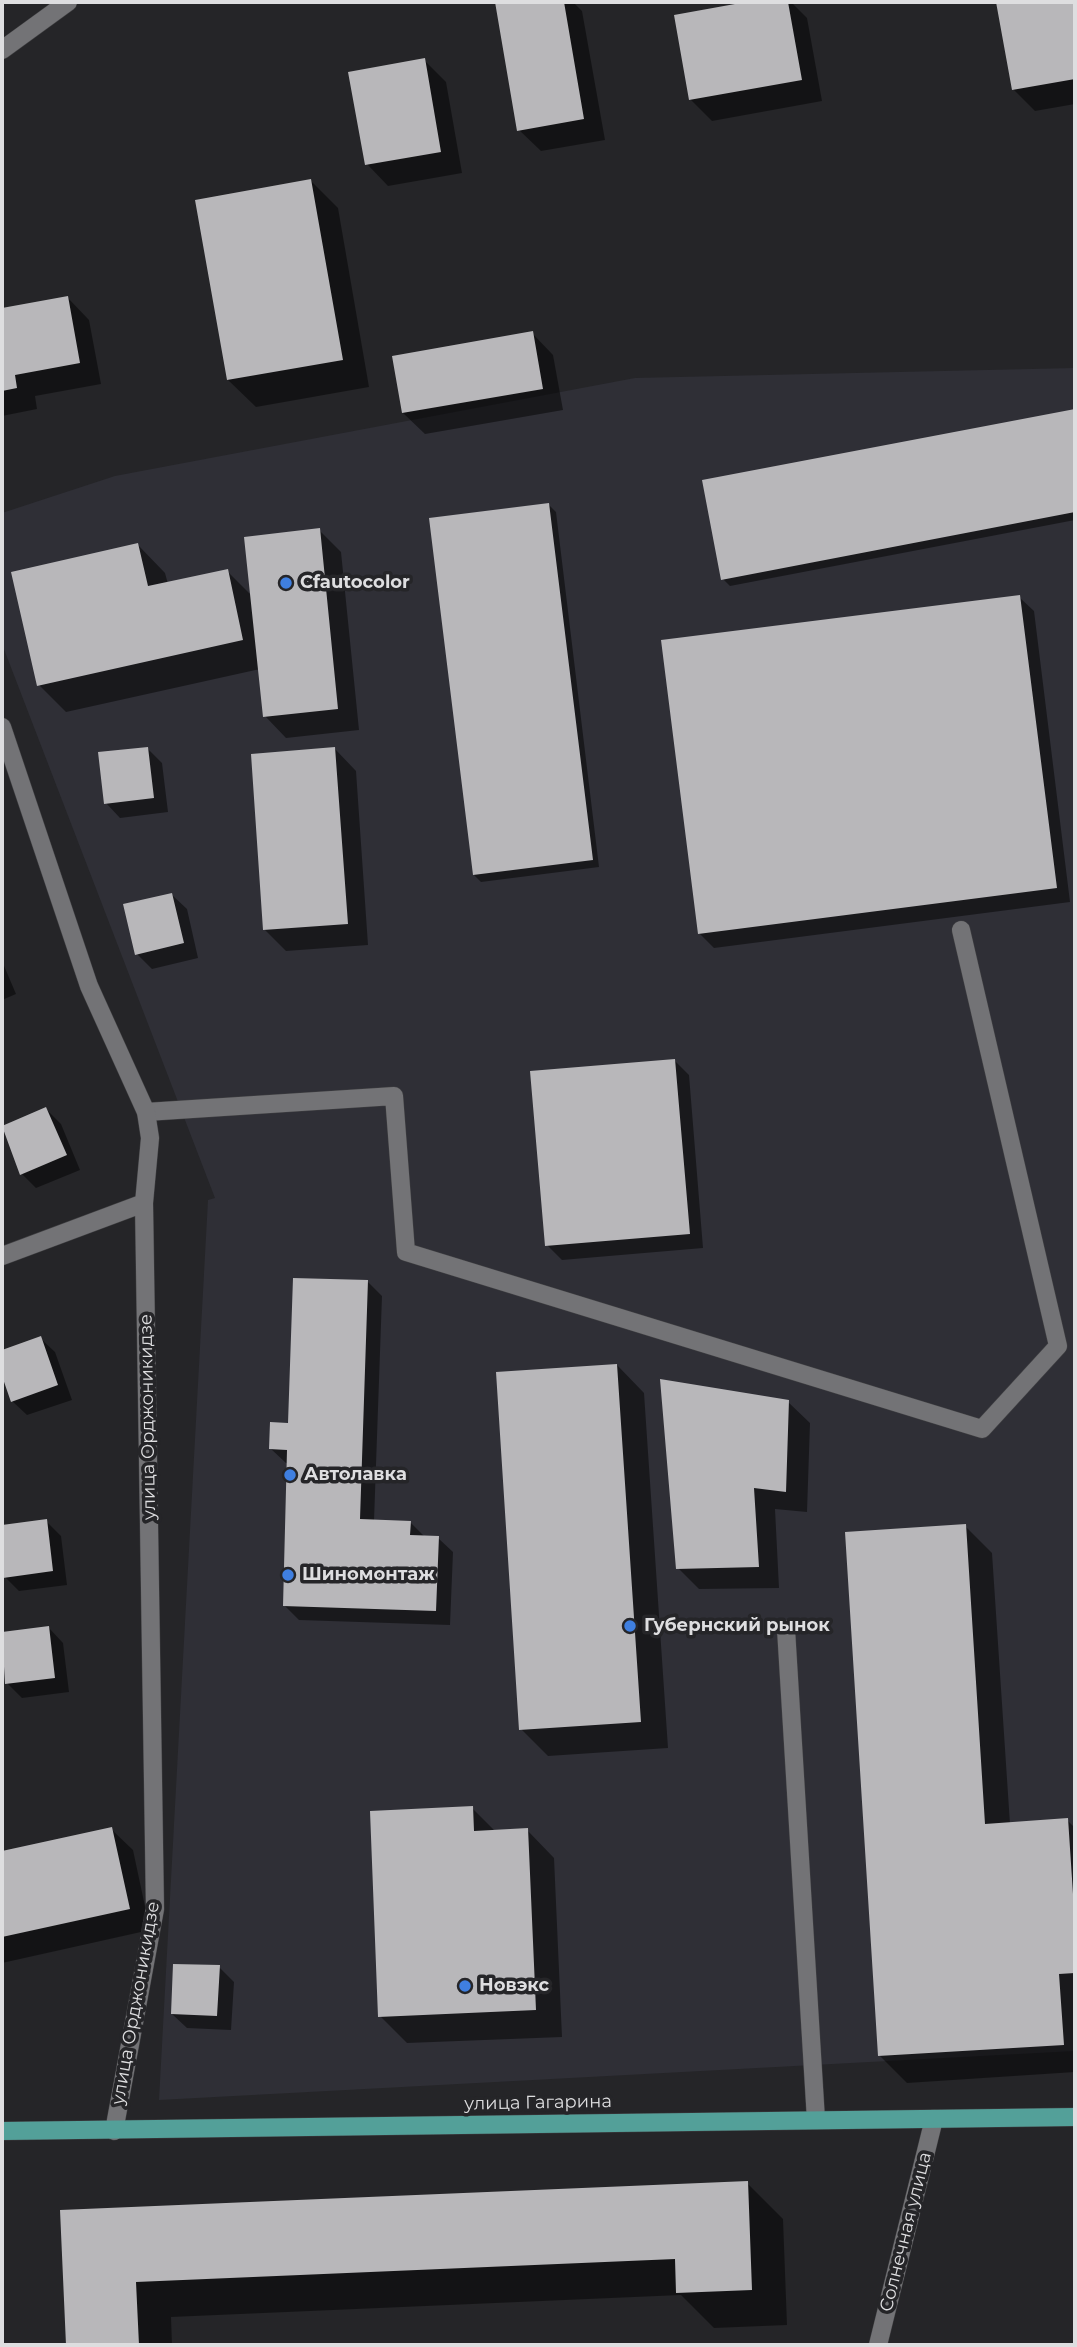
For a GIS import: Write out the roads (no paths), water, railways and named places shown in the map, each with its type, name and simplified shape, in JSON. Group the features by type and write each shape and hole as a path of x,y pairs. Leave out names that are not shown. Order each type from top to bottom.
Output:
{"main road":[{"name":"улица Гагарина","path":"2,2131 1075,2117"}],"street":[{"path":"2,50 68,2"},
{"name":"улица Орджоникидзе","path":"2,727 89,986 146,1112 150,1138 144,1203 155,1909 114,2131"},
{"path":"146,1112 394,1096 406,1252 982,1429 1058,1346 961,930"},
{"path":"2,1256 144,1203"},
{"path":"786,1629 816,2120"},
{"name":"Солнечная улица","path":"878,2345 934,2119"}],"place":[{"name":"Cfautocolor","path":"286,583"},
{"name":"Автолавка","path":"290,1475"},
{"name":"Шиномонтаж","path":"288,1575"},
{"name":"Губернский рынок","path":"630,1626"},
{"name":"Новэкс","path":"465,1986"}]}
